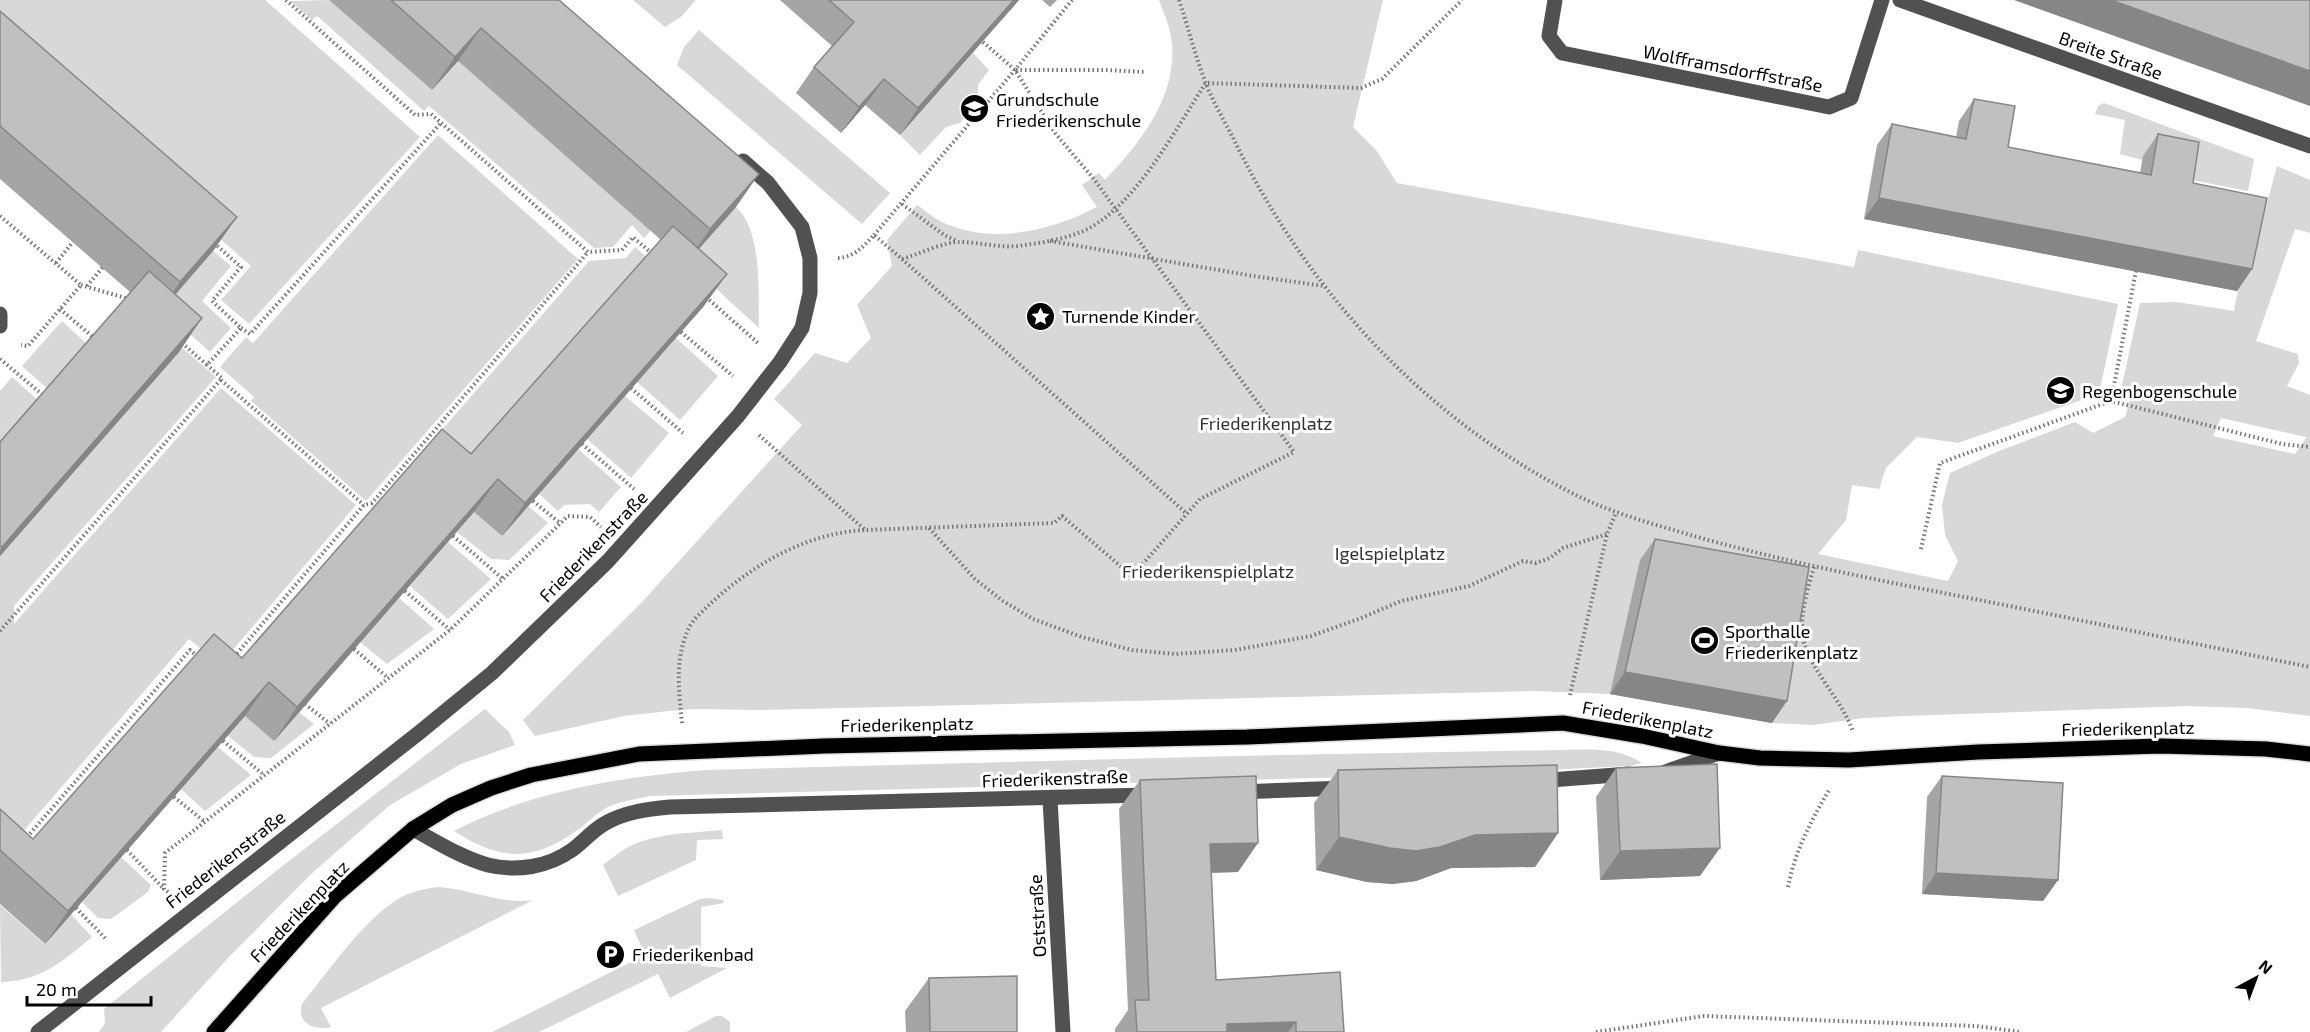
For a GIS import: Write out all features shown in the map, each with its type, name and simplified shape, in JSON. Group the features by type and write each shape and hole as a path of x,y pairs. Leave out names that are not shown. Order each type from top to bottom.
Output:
{"main road":[{"name":"Friederikenplatz","path":"214,1032 335,896 413,829 452,805 490,788 531,775 639,754 1247,737 1563,723 1642,736 1719,753 1760,758 1849,760 1978,752 2160,746 2210,746 2310,754"}],"street":[{"name":"Wolfframsdorffstraße","path":"1555,0 1548,36 1562,54 1829,107 1851,98 1882,0"},
{"name":"Breite Straße","path":"1900,0 2310,146"},
{"name":"Friederikenstraße","path":"38,1032 492,673 560,610 621,547 755,395 802,328 810,293 810,258 802,227 786,204 768,183 733,152"},
{"path":"0,314 0,326"},
{"path":"1520,782 1668,771 1719,753"},
{"path":"1227,793 1355,788"},
{"name":"Friederikenstraße","path":"413,829 456,852 488,865 524,868 555,860 603,824 620,816 643,810 670,807 1158,795"},
{"name":"Oststraße","path":"1050,799 1063,1032"}],"path":[{"path":"285,0 415,115 431,114 588,252 622,250 633,237 650,252 657,252"},
{"path":"810,258 848,257 862,249 1072,0"},
{"path":"1179,0 1206,83 1245,162 1272,210 1345,314 1422,393 1468,429 1516,462 1570,492 1616,513 1814,567 2310,667"},
{"path":"1206,83 1361,88 1382,79 1462,0"},
{"path":"684,751 678,682 680,653 689,626 732,585 780,554 841,531 1054,523 1062,516 1131,576 1200,499 1294,452 1152,258 1055,133 1015,70 983,42"},
{"path":"1015,70 1145,72"},
{"path":"902,204 944,235 958,241 985,246 1015,246 1050,241 1082,231 1115,209 1139,183 1206,83"},
{"path":"205,235 241,267 212,301 250,334 441,123"},
{"path":"0,216 81,285 129,298 137,305"},
{"path":"874,235 1186,513"},
{"path":"902,259 958,241"},
{"path":"1050,241 1325,286"},
{"path":"56,263 73,242"},
{"path":"226,666 364,506 372,503 588,252"},
{"path":"87,286 103,267"},
{"path":"2111,401 2136,271"},
{"path":"19,345 28,346 81,285"},
{"path":"704,295 780,362"},
{"path":"60,309 95,339"},
{"path":"207,365 241,328"},
{"path":"681,332 755,395"},
{"path":"181,342 364,506"},
{"path":"0,359 45,397"},
{"path":"0,631 221,380"},
{"path":"632,388 706,452"},
{"path":"1921,549 1940,463 2111,401 2282,444 2310,447"},
{"path":"738,416 865,530"},
{"path":"582,444 657,508"},
{"path":"533,501 560,524"},
{"path":"1563,723 1607,534 1616,513"},
{"path":"164,889 165,853 450,630 568,516 590,517 621,547"},
{"path":"929,528 975,579 1003,601 1033,618 1082,637 1132,650 1175,654 1235,650 1311,636 1401,601 1469,586 1523,561 1536,563 1550,558 1563,548 1607,534"},
{"path":"453,536 502,579"},
{"path":"1788,887 1793,861 1809,826 1849,760 1854,735 1834,694 1814,665 1802,633 1807,591 1814,567"},
{"path":"405,591 450,630"},
{"path":"354,649 388,678"},
{"path":"25,840 190,650 204,662"},
{"path":"305,704 330,724"},
{"path":"223,741 265,775"},
{"path":"174,797 205,822"},
{"path":"127,850 188,913"},
{"path":"76,908 126,961"},
{"path":"1596,1032 1704,1016 1976,1026 2021,1032"}],"green space":[{"path":"0,0 265,0 420,137 249,324 221,300 251,266 0,46"},
{"path":"329,0 432,90 458,61 651,230 644,238 632,225 613,247 594,248 429,106 424,111 317,16 312,20 290,1"},
{"path":"633,0 695,1 682,16 665,27"},
{"name":"Friederikenplatz","path":"1159,0 1383,0 1353,127 1376,150 1397,183 1854,267 1858,250 2118,304 2099,394 1958,443 1917,437 1886,468 1879,489 1852,485 1846,520 1818,554 1948,581 1958,561 1945,535 1942,505 1950,473 1999,451 2075,422 2093,433 2125,417 2131,396 2120,394 2140,303 2177,302 2234,311 2252,219 2263,218 2277,166 2310,180 2310,233 2295,229 2256,341 2298,354 2299,363 2287,386 2310,395 2310,716 2247,708 2187,706 1864,718 1813,725 1772,723 1610,694 1536,691 758,710 696,709 624,716 535,736 523,720 642,602 802,425 774,399 815,353 847,363 871,338 857,305 892,266 887,240 917,205 937,219 959,229 1000,234 1040,229 1079,216 1097,207 1082,185 1099,173 1105,180 1119,165 1145,132 1155,115 1170,77 1171,36","holes":["2221,418 2306,437 2295,454 2213,436"]},
{"path":"699,30 890,193 862,224 677,65 684,47"},
{"path":"973,53 989,70 978,85 978,101 960,123 946,127 920,155 900,135"},
{"path":"2104,103 2254,159 2248,191 2182,178 2142,160 2120,154 2125,120 2095,114 2098,106"},
{"path":"438,135 578,259 366,501 251,401 254,397 220,367 246,337 253,343"},
{"path":"736,207 745,218 755,247 759,328 687,262"},
{"path":"635,247 649,259 448,488 216,689 589,261 626,258"},
{"path":"213,251 231,266 202,301 231,328 210,352 162,309"},
{"path":"62,321 89,346 50,391 22,366"},
{"path":"152,322 216,377 14,606 14,624 221,388 356,505 220,665 189,639 9,848 0,840 0,556"},
{"path":"676,338 718,376 680,420 637,382"},
{"path":"12,377 40,402 0,445 0,391"},
{"path":"625,396 669,433 631,478 587,439"},
{"path":"578,449 621,487 599,512 590,504 564,505 558,511 539,494"},
{"path":"528,506 548,523 509,560 491,559 457,532 474,512 502,536"},
{"path":"448,542 491,579 448,619 410,586"},
{"path":"399,598 434,629 387,664 360,642"},
{"path":"485,709 509,732 515,745 461,764 390,805 311,874 229,957 161,1032 99,1032 105,1023 104,1009 271,875"},
{"path":"299,712 314,724 271,758 254,757 228,736 245,716 274,740"},
{"path":"218,747 251,775 205,811 181,789"},
{"path":"1612,751 1642,763 1629,766 1463,774 650,796 610,806 576,831 544,849 515,854 486,848 454,831 514,806 577,788 641,777 706,770 1236,756"},
{"path":"722,830 723,839 697,840 696,860 618,896 603,865 630,846 652,838"},
{"path":"121,857 151,885 148,892 111,919 98,918 82,902"},
{"path":"438,887 497,899 533,900 321,1008 331,1027 318,1028 304,1021 301,1011 302,1004 346,949 382,910 416,891"},
{"path":"700,899 723,900 724,903 701,907 701,966 727,968 670,998 658,974 539,1032 492,1032 645,955 634,930"},
{"path":"0,905 44,944 71,914 92,937 61,962 40,974 15,981 1,982"},
{"path":"716,1016 722,1016 730,1022 730,1032 686,1032"}],"building":[{"path":"391,0 559,0 759,174 710,229 481,28 455,57"},
{"name":"Grundschule Friederikenschule","path":"829,0 1014,0 918,108 884,79 859,107 814,67 854,22"},
{"path":"2111,0 2310,0 2310,71"},
{"path":"0,11 237,217 180,282 0,126"},
{"path":"1974,99 2015,106 2008,147 2151,175 2158,134 2199,142 2193,183 2267,198 2252,269 1879,198 1892,124 1966,139"},
{"path":"673,226 727,274 525,503 498,479 297,707 269,682 68,911 0,850 0,809 33,839 214,634 242,658 442,429 471,454"},
{"path":"149,271 202,318 2,547 0,546 0,442"},
{"name":"Sporthalle Friederikenplatz","path":"1655,539 1809,567 1787,701 1625,672"},
{"path":"1717,764 1720,848 1620,851 1616,768"},
{"path":"1557,765 1558,833 1475,835 1440,847 1416,851 1339,837 1338,770"},
{"path":"1256,776 1258,843 1210,844 1216,980 1340,972 1344,1032 1296,1032 1296,1022 1227,1024 1227,1032 1137,1032 1135,1000 1149,1000 1140,780"},
{"path":"1942,776 2063,783 2058,880 1936,873"},
{"path":"1017,976 1017,1032 930,1032 929,978"}],"place":[{"name":"Grundschule Friederikenschule","path":"975,109"},
{"name":"Turnende Kinder","path":"1041,316"},
{"name":"Regenbogenschule","path":"2061,391"},
{"name":"Sporthalle Friederikenplatz","path":"1704,641"},
{"name":"Friederikenbad","path":"611,954"}],"park label":[{"name":"Igelspielplatz","path":"1390,553"},
{"name":"Friederikenspielplatz","path":"1208,571"}]}
